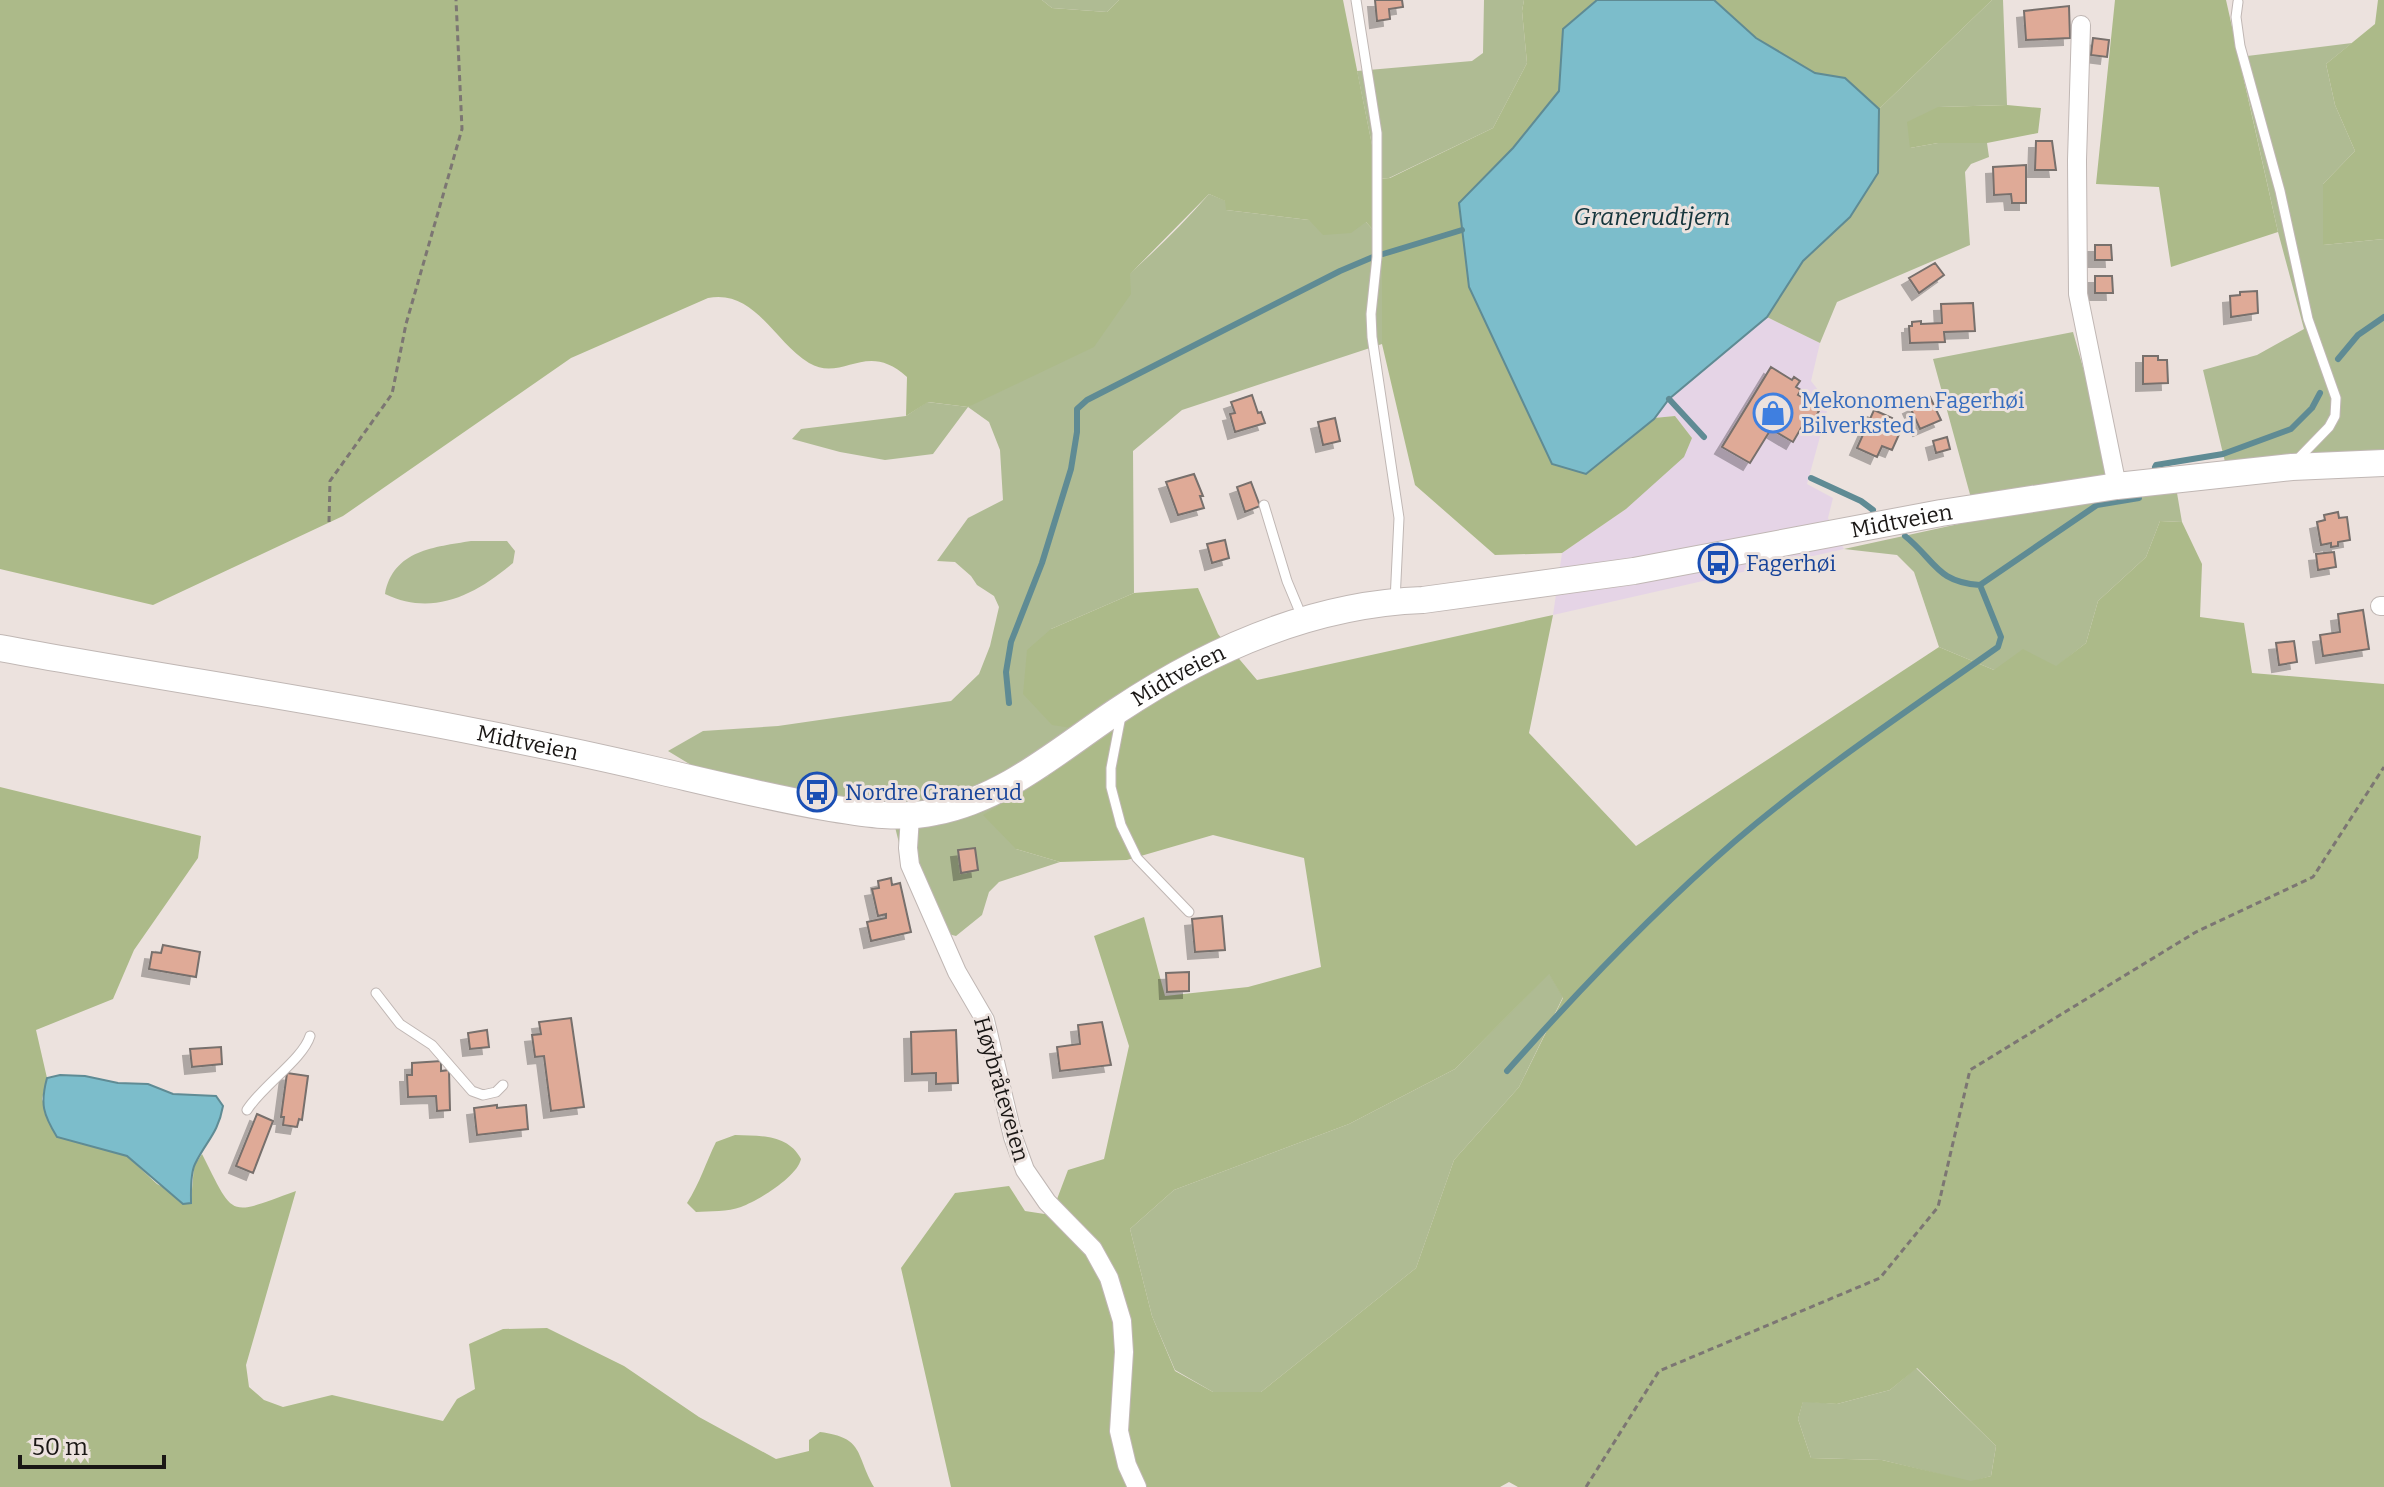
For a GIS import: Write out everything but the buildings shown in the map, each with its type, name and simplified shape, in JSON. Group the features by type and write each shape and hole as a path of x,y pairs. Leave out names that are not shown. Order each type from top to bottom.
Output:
{"main road":[{"name":"Midtveien","path":"0,648 483,733 789,801 853,812 910,816 980,799 1020,777 1119,709 1201,660 1262,634 1304,621 1395,601 1423,600 1634,571 1941,513 2117,486 2292,467 2384,463"}],"street":[{"path":"2081,25 2077,160 2078,294 2117,486"},
{"name":"Høybråteveien","path":"910,816 910,865 957,972 985,1020 1013,1137 1025,1170 1047,1202 1093,1249 1109,1278 1122,1321 1124,1352 1119,1431 1122,1449 1137,1487"}],"lane":[{"path":"1356,0 1377,133 1377,257 1371,314 1399,518 1395,601"},
{"path":"2238,2 2236,17 2240,46 2280,191 2308,319 2336,398 2335,416 2329,427 2292,467"},
{"path":"1264,505 1287,581 1304,621"},
{"path":"1119,709 1122,716 1111,768 1111,787 1121,825 1137,858 1189,912"},
{"path":"376,993 400,1024 432,1045 472,1091 483,1095 496,1092 503,1085"},
{"path":"247,1110 266,1086 303,1050 310,1036"}],"path":[{"path":"329,522 330,481 392,394 406,324 462,129 456,0"},
{"path":"1586,1487 1659,1371 1880,1278 1938,1207 1970,1070 2196,932 2313,877 2384,767"}],"shaded area":[{"path":"1767,317 1820,343 1811,381 1829,404 1807,484 1833,498 1828,518 1844,549 1553,615 1562,553 1626,509 1692,438 1675,416 1654,418 1669,399"}],"green space":[{"path":"0,0 1042,0 1052,8 1107,12 1119,0 1343,0 1376,179 1390,178 1493,128 1527,63 1522,11 1524,0 1597,0 1563,29 1559,91 1513,148 1529,411 1552,464 1586,474 1654,418 1675,416 1692,438 1684,457 1626,509 1562,553 1495,555 1415,485 1382,344 1382,240 1366,222 1351,233 1323,235 1309,220 1226,210 1225,201 1209,194 1130,274 1131,294 1094,347 968,407 928,402 906,416 907,377 892,366 867,361 821,368 797,354 763,319 739,301 724,297 708,298 571,358 343,516 153,605 0,569"},
{"path":"1042,0 1119,0 1107,12 1052,8"},
{"path":"1484,0 1524,0 1522,11 1527,63 1493,128 1389,178 1375,179 1372,145 1357,71 1472,61 1483,53"},
{"path":"1714,0 1992,0 1879,109 1845,78 1815,73 1756,38"},
{"path":"1992,0 2003,0 2007,105 1939,107 1910,148 1938,143 1987,143 1989,157 1971,164 1965,172 1970,245 1837,302 1820,343 1767,317 1803,261 1850,217 1878,173 1879,109"},
{"path":"2115,0 2226,0 2278,232 2171,267 2159,187 2096,184"},
{"path":"2378,0 2384,0 2384,239 2323,245 2323,184 2355,151 2335,105 2326,64 2375,24"},
{"path":"2352,43 2326,64 2335,105 2355,151 2323,184 2323,245 2384,239 2384,475 2328,474 2231,487 2203,370 2257,355 2304,329 2278,232 2239,57"},
{"path":"2007,105 2041,108 2038,133 1987,143 1938,143 1910,148 1907,122 1938,107"},
{"path":"1209,194 1226,201 1226,210 1309,220 1366,222 1382,240 1382,344 1182,410 1133,451 1134,593 1051,629 1079,728 1047,777 1016,849 1060,862 999,882 989,892 982,915 956,936 933,930 908,879 895,827 762,808 668,751 703,731 778,726 951,701 979,674 990,646 999,607 994,596 977,585 955,562 937,561 968,518 1003,500 1000,450 989,422 968,407 1124,279"},
{"path":"2073,332 2120,498 2177,493 2182,522 2160,521 2146,557 2098,601 2086,643 2056,667 1994,670 1939,647 1914,572 1897,555 1844,549 1977,520 1933,359"},
{"path":"927,402 968,407 933,454 885,460 792,439 801,429 906,416"},
{"path":"2160,521 2182,522 2202,564 2200,617 2244,623 2252,673 2384,684 2384,1487 1518,1487 1509,1482 1500,1487 951,1487 901,1268 955,1193 1009,1186 1025,1211 1051,1215 1068,1170 1104,1159 1129,1046 1094,936 1144,917 1165,996 1248,987 1321,967 1304,858 1213,835 1127,860 1060,862 1016,849 983,815 1047,777 1078,729 1052,725 1023,694 1027,650 1051,629 1134,593 1198,588 1218,634 1257,680 1553,615 1529,733 1636,846 1939,647 1994,670 2023,649 2056,666 2086,643 2098,601 2146,557","holes":["1549,974 1563,998 1519,1087 1454,1160 1416,1268 1261,1392 1213,1392 1175,1371 1152,1316 1130,1229 1174,1190 1349,1124 1455,1069","1917,1368 1996,1446 1991,1476 1971,1481 1882,1460 1811,1458 1798,1419 1803,1402 1837,1404 1890,1390"]},
{"path":"471,541 507,541 515,551 513,563 484,585 437,603 403,601 385,594 390,579 406,559 430,549"},
{"path":"0,787 201,836 198,858 134,950 113,999 36,1030 47,1078 42,1099 57,1137 127,1156 157,1184 191,1202 194,1166 202,1154 221,1191 236,1206 257,1205 296,1191 246,1365 249,1387 264,1400 283,1407 332,1395 443,1421 457,1399 475,1389 469,1344 503,1329 547,1328 624,1366 699,1417 776,1459 809,1451 809,1440 820,1432 845,1438 857,1449 874,1487 0,1487"},
{"path":"1549,973 1563,997 1519,1087 1454,1160 1416,1268 1261,1392 1213,1392 1175,1370 1152,1316 1130,1229 1174,1190 1349,1124 1455,1069"},
{"path":"735,1135 763,1136 781,1141 801,1159 785,1180 749,1204 730,1210 696,1212 687,1203 716,1142"},
{"path":"1916,1368 1996,1446 1991,1476 1971,1482 1882,1460 1811,1458 1798,1419 1803,1401 1837,1404 1890,1390"}],"water":[{"name":"Granerudtjern","path":"1597,0 1714,0 1756,38 1815,73 1845,78 1879,109 1878,173 1850,217 1803,261 1767,317 1669,399 1654,419 1586,474 1552,464 1469,287 1459,203 1513,148 1559,91 1563,29"},
{"path":"60,1075 148,1084 173,1094 216,1096 223,1106 221,1116 193,1168 191,1203 183,1204 127,1156 57,1137 43,1102 47,1078"}],"waterway":[{"path":"1383,254 1462,230"},
{"path":"1009,703 1006,672 1011,642 1042,563 1071,469 1077,409 1087,400 1373,257"},
{"path":"2338,359 2358,335 2384,317"},
{"path":"2155,467 2223,454 2291,429 2312,408 2320,393"},
{"path":"1669,399 1704,437"},
{"path":"1811,478 1861,501 1873,510"},
{"path":"1905,536 1945,575 1980,585 2097,505 2139,498"},
{"path":"1507,1071 1617,953 1734,842 1831,766 1998,647 2001,637 1980,585"}],"place":[{"name":"Mekonomen Fagerhøi Bilverksted","path":"1773,413"},
{"name":"Fagerhøi","path":"1718,563"},
{"name":"Nordre Granerud","path":"817,792"}]}
